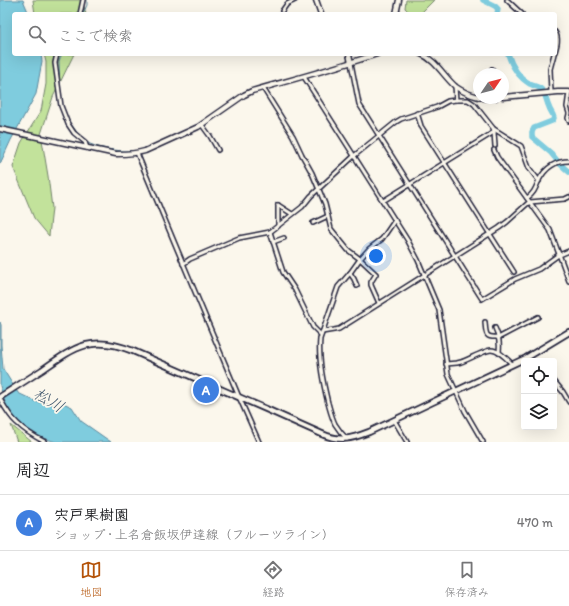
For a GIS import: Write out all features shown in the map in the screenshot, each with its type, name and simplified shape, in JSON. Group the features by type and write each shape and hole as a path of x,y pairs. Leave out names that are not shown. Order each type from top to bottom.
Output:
{"main road":[{"path":"530,358 569,332"},
{"path":"0,398 74,349 93,343 110,343 239,397 330,438 346,438 353,440 512,364 521,362"}],"street":[{"path":"80,12 83,0"},
{"path":"282,11 288,4 295,0"},
{"path":"316,0 320,12"},
{"path":"396,12 399,0"},
{"path":"507,0 520,12"},
{"path":"57,56 55,63 61,106 68,124 74,133 85,142 88,148"},
{"path":"350,56 359,104 380,135 482,300 515,279 539,269 559,255 569,251"},
{"path":"0,129 116,154 137,154 202,125 252,91 352,63 371,56"},
{"path":"424,56 434,63 455,86 472,95 468,100"},
{"path":"551,92 550,69 554,56"},
{"path":"304,77 408,241 425,275 439,310 448,374 465,411 483,442"},
{"path":"455,86 456,100"},
{"path":"263,88 293,136 312,173 325,204 331,229 348,250 376,274 371,282 371,285 379,303"},
{"path":"509,96 551,92 569,92 567,107 569,121"},
{"path":"183,264 190,259 239,238 270,232 302,207 311,196 354,156 401,119 437,107 448,101 468,100 474,104 494,130 521,146 529,168 539,181"},
{"path":"417,113 422,126 514,272"},
{"path":"202,125 214,141 218,150"},
{"path":"383,201 494,130"},
{"path":"494,130 497,157 550,230 569,281"},
{"path":"137,154 258,442"},
{"path":"527,198 535,191 539,181 547,169 556,162 569,161"},
{"path":"322,334 338,329 455,256 507,222 530,202 569,198"},
{"path":"278,226 278,204 292,214"},
{"path":"313,223 328,216"},
{"path":"346,438 334,422 325,388 319,346 337,289 360,259 382,239 395,220"},
{"path":"270,232 283,272 295,290 313,327 322,334"},
{"path":"273,242 284,238"},
{"path":"350,272 357,286"},
{"path":"485,322 486,334 491,338 498,337 538,317"},
{"path":"495,328 500,347 499,353"},
{"path":"446,364 461,362 490,350 494,350 499,353 512,364"},
{"path":"557,385 569,402"},
{"path":"0,398 12,418 18,424 45,442"},
{"path":"394,420 407,442"}],"green space":[{"path":"33,0 82,0 85,12 35,12"},
{"path":"406,0 434,0 422,12 409,12 405,8"},
{"path":"44,56 73,56 53,97 41,134 52,208 49,236 34,218 13,167 21,143 41,111 46,84"},
{"path":"11,425 32,442 17,442"}],"water":[{"path":"0,0 23,0 28,12 12,12 12,56 41,56 42,61 36,94 0,164"},
{"path":"0,322 3,369 18,393 37,402 52,404 61,402 72,407 81,421 111,442 56,442 34,435 17,422 6,405 0,386"}],"waterway":[{"path":"84,12 87,5 87,0"},
{"path":"483,0 495,6 498,9 497,12"},
{"path":"60,91 59,61 61,56"},
{"path":"509,56 511,63 519,75 531,85 540,88 543,91 549,108 554,116 552,121 534,128 532,137 551,153 569,172"},
{"path":"68,120 79,135"},
{"path":"86,142 95,146 109,149 137,151"},
{"path":"155,192 184,261"},
{"path":"185,264 201,302"}],"place":[{"name":"宍戸果樹園","path":"206,390"}],"water label":[{"name":"松川","path":"49,400"}]}
